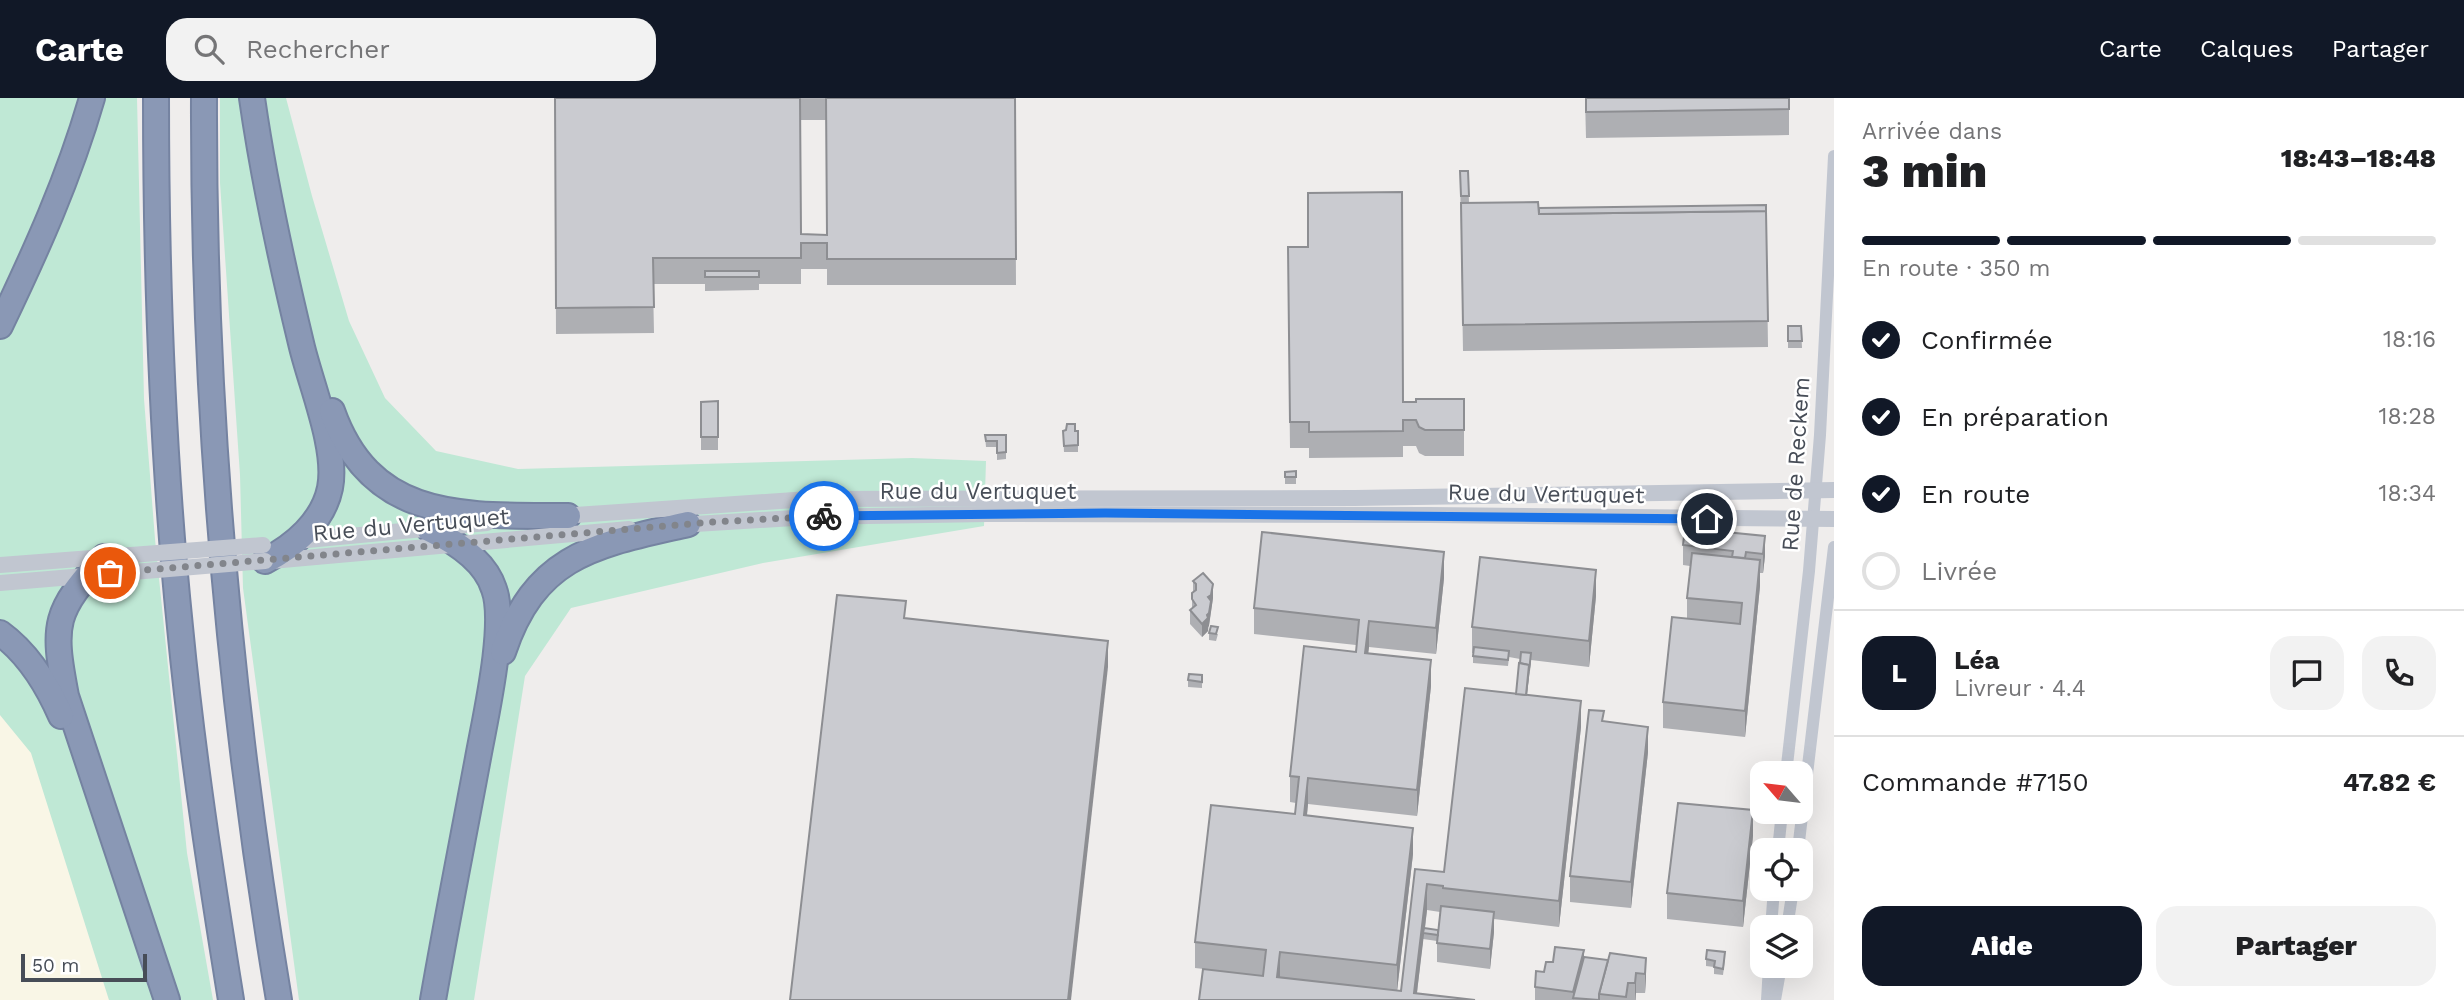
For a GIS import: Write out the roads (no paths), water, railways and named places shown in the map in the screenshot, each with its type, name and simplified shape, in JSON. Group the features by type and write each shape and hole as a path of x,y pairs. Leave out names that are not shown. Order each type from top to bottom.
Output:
{"highway":[{"path":"0,326 51,216 93,98"},
{"path":"156,98 159,304 173,545 194,752 231,1000"},
{"path":"204,98 209,365 225,586 249,806 279,1000"},
{"path":"252,98 265,189 300,340 325,431 331,475 323,508 307,531 296,541 264,553"},
{"path":"294,310 348,449 364,469 382,483 409,499 455,512 568,516"},
{"path":"488,699 516,618 531,593 551,573 574,558 604,545 688,524"},
{"path":"429,529 455,544 481,566 497,596 497,628 488,699 433,1000"},
{"path":"96,566 72,594 60,616 57,651 66,696 96,792 167,1000"},
{"path":"0,633 22,651 38,672 96,792"}],"street":[{"name":"Rue de Reckem","path":"1787,761 1822,412 1834,156"},
{"name":"Rue du Vertuquet","path":"296,541 568,516 810,499 1355,498 1834,491"},
{"name":"Rue du Vertuquet","path":"0,583 96,566 132,563 264,553 455,544 810,516 1416,514 1834,519"},
{"name":"Rue de Reckem","path":"1799,838 1834,547"},
{"name":"Rue du Vertuquet","path":"0,565 96,566 132,563"},
{"path":"1767,1000 1768,978"},
{"path":"1775,1000 1779,978"}]}
